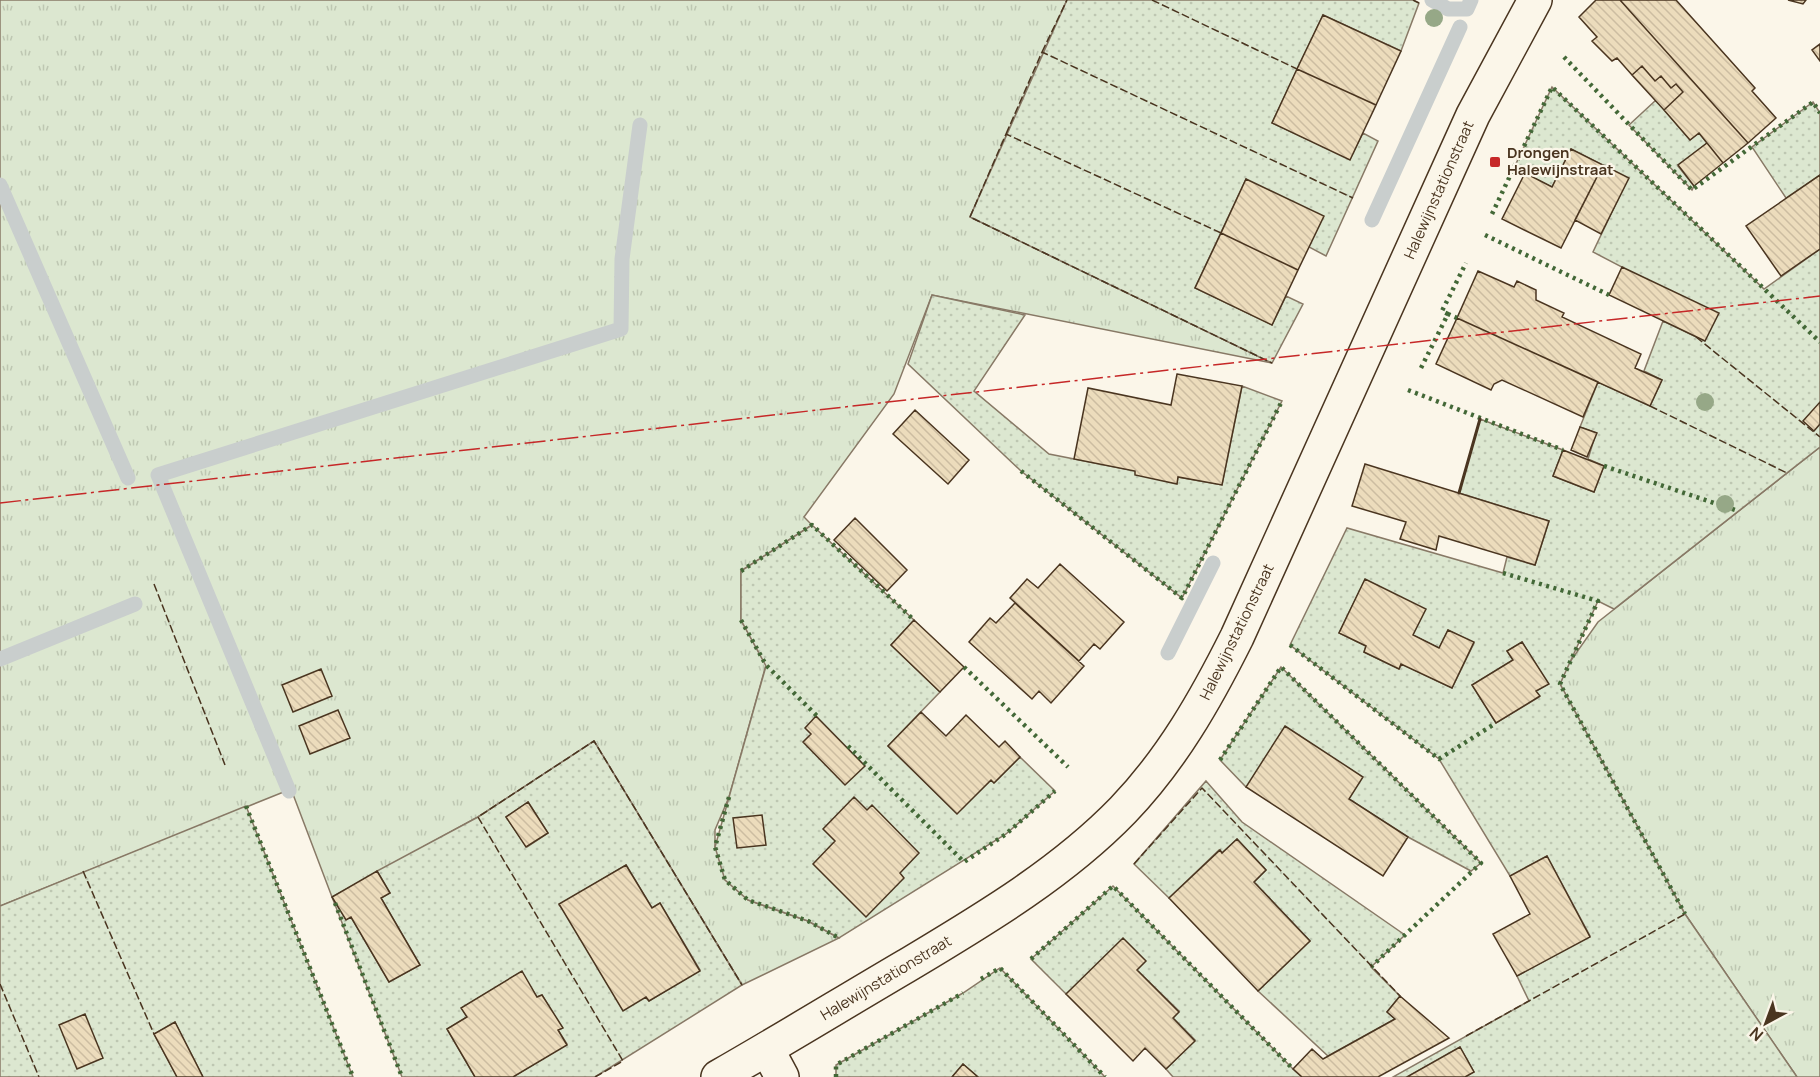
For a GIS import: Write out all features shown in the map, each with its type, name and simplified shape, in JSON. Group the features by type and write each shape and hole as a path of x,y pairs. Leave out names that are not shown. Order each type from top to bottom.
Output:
{"street":[{"name":"Halewijnstationstraat","path":"718,1077 946,942 1063,863 1122,811 1163,763 1203,704 1237,637 1473,115 1535,0"},
{"path":"767,1049 782,1077"}],"green space":[{"path":"0,0 1067,0 970,217 1272,363 932,295 894,394 804,517 812,525 741,571 741,620 766,665 729,797 715,830 715,847 748,900 808,921 839,938 742,985 594,741 478,817 332,897 291,789 0,906"},
{"path":"1067,0 1413,0 1419,3 1401,51 1323,15 1272,123 1350,159 1363,133 1378,141 1326,256 1309,247 1246,179 1195,288 1272,325 1286,296 1303,304 1272,363 970,217"},
{"path":"1552,87 1764,289 1820,249 1820,447 1614,609 1598,601 1560,684 1685,914 1797,1077 1465,1077 1474,1072 1460,1047 1407,1077 1393,1077 1529,1001 1517,976 1590,936 1547,856 1510,876 1439,759 1290,645 1347,528 1503,573 1507,557 1535,565 1549,521 1459,493 1480,419 1563,450 1553,476 1594,492 1604,466 1588,459 1596,433 1580,427 1598,382 1650,406 1662,380 1644,371 1663,321 1705,341 1622,267 1593,252 1628,178 1571,149 1552,187 1514,168","holes":["1365,580 1413,635 1439,648 1448,630 1474,643 1452,688 1402,664 1399,669 1364,652 1366,646 1339,633","1522,642 1548,684 1536,691 1539,697 1496,723 1472,685 1513,660 1507,651"]},
{"path":"1656,100 1690,140 1699,133 1707,143 1678,166 1694,186 1692,190 1629,125"},
{"path":"1813,102 1820,113 1820,175 1786,198 1752,147"},
{"path":"932,295 1025,315 974,391 1049,454 1135,471 1177,483 1178,477 1222,485 1242,386 1282,401 1182,598 1021,471 908,364"},
{"path":"1820,447 1820,1077 1797,1077 1685,914 1560,684 1567,666 1598,622"},
{"path":"812,525 914,620 891,645 940,692 888,746 957,813 991,780 994,783 1020,757 1055,791 1006,834 839,938 808,921 748,900 725,880 715,847 766,666 741,620 741,571"},
{"path":"1281,667 1481,863 1471,871 1408,837 1349,799 1246,787 1220,760"},
{"path":"594,741 742,985 595,1077 513,1077 567,1044 558,1030 562,1028 542,995 537,997 521,972 462,1008 467,1017 447,1029 475,1077 402,1077 332,897 346,919 351,917 389,982 420,965 381,898 390,893 377,871 478,817","holes":["528,802 548,833 527,847 506,817","626,865 652,908 660,903 700,970 649,1001 559,905"]},
{"path":"1206,781 1242,822 1405,935 1371,967 1400,996 1387,1012 1395,1019 1328,1056 1258,991 1310,941 1254,882 1266,870 1237,839 1222,853 1219,850 1169,898 1134,864"},
{"path":"246,806 353,1077 203,1077 175,1022 154,1034 177,1077 0,1077 0,906"},
{"path":"1113,886 1302,1077 1173,1077 1166,1069 1195,1040 1173,1018 1179,1011 1137,970 1066,994 1031,959"},
{"path":"1000,968 1105,1077 978,1077 963,1064 952,1077 836,1077 836,1065 963,993"}],"building":[{"path":"1596,0 1620,0 1748,143 1723,163 1699,133 1690,140 1664,110 1683,92 1676,84 1671,88 1661,76 1655,81 1642,66 1632,75 1617,58 1612,61 1592,41 1597,37 1579,17"},
{"path":"1620,0 1676,0 1755,88 1752,91 1776,118 1748,143"},
{"path":"1788,0 1806,0 1803,4"},
{"path":"1323,15 1401,51 1376,105 1297,69"},
{"path":"1820,44 1820,61 1812,50"},
{"path":"1642,66 1655,81 1661,76 1671,88 1676,84 1683,92 1664,110 1632,75"},
{"path":"1297,69 1376,105 1350,160 1272,123"},
{"path":"1707,143 1723,163 1694,186 1678,165"},
{"path":"1571,149 1603,165 1561,248 1502,219 1525,173 1552,187"},
{"path":"1603,165 1629,178 1601,234 1575,220"},
{"path":"1820,175 1820,249 1781,276 1746,226"},
{"path":"1246,179 1324,216 1298,270 1221,233"},
{"path":"1221,233 1298,270 1272,325 1195,288"},
{"path":"1622,267 1719,313 1705,341 1609,295"},
{"path":"1478,271 1514,287 1517,281 1536,290 1536,300 1564,313 1562,317 1641,354 1635,368 1662,380 1650,406 1457,318"},
{"path":"1457,318 1598,382 1583,417 1502,380 1494,384 1491,390 1436,364"},
{"path":"1177,374 1242,386 1222,485 1178,477 1177,484 1135,475 1135,471 1074,459 1088,388 1171,405"},
{"path":"1820,402 1820,424 1814,431 1803,421"},
{"path":"915,410 969,460 948,484 893,434"},
{"path":"1580,427 1597,433 1587,457 1571,450"},
{"path":"1563,450 1604,466 1594,492 1553,476"},
{"path":"1365,464 1549,521 1535,565 1439,536 1436,550 1400,539 1406,522 1352,506"},
{"path":"855,518 907,570 887,591 834,540"},
{"path":"1060,564 1124,622 1100,649 1094,644 1079,661 1010,598 1027,579 1038,588"},
{"path":"1365,579 1426,609 1413,635 1439,648 1448,630 1474,642 1452,688 1401,664 1399,669 1364,652 1366,646 1339,633"},
{"path":"1015,603 1084,666 1051,703 1039,691 1032,699 969,642 990,618 996,623"},
{"path":"914,620 964,667 940,692 891,645"},
{"path":"1522,642 1549,684 1536,691 1540,696 1496,723 1472,685 1513,660 1507,651"},
{"path":"321,669 332,696 293,712 282,685"},
{"path":"338,710 350,738 310,754 299,726"},
{"path":"921,712 946,736 966,715 999,747 1005,741 1020,757 994,783 991,780 957,814 888,746"},
{"path":"816,716 865,766 845,785 803,742 811,734 805,728"},
{"path":"1285,726 1363,777 1349,799 1408,837 1383,876 1246,787"},
{"path":"854,797 867,810 872,805 919,853 900,873 904,878 866,917 813,864 835,841 823,829"},
{"path":"528,802 548,833 526,847 506,817"},
{"path":"762,815 766,845 737,848 733,818"},
{"path":"1237,839 1266,870 1254,882 1310,941 1258,991 1169,898 1220,850 1222,853"},
{"path":"1547,856 1590,937 1517,976 1493,934 1530,914 1510,876"},
{"path":"626,865 652,908 660,903 700,971 649,1001 646,997 623,1011 559,904"},
{"path":"377,871 390,893 381,898 420,965 389,982 351,917 346,920 332,897"},
{"path":"1123,938 1146,961 1137,970 1179,1012 1173,1018 1195,1041 1166,1069 1145,1048 1133,1061 1066,994"},
{"path":"522,971 537,997 542,995 563,1028 558,1030 567,1045 513,1077 475,1077 447,1029 467,1017 461,1008"},
{"path":"1400,996 1449,1038 1378,1077 1302,1077 1293,1069 1312,1049 1323,1059 1395,1019 1387,1012"},
{"path":"85,1014 103,1058 77,1069 59,1025"},
{"path":"175,1022 203,1077 177,1077 154,1034"},
{"path":"1460,1047 1474,1072 1465,1077 1407,1077"},
{"path":"963,1064 978,1077 952,1077"}],"waterway":[{"path":"1432,0 1448,9 1467,9 1471,0"},
{"path":"1372,220 1460,27"},
{"path":"289,791 158,475 621,329 622,259 640,125"},
{"path":"0,185 128,478"},
{"path":"1168,653 1213,563"},
{"path":"0,659 135,604"}],"hedge":[{"path":"1564,57 1692,190 1813,102 1820,113"},
{"path":"1492,214 1552,87 1820,342"},
{"path":"1485,235 1609,295"},
{"path":"1448,314 1442,311 1466,263"},
{"path":"1421,368 1448,314 1457,318"},
{"path":"1408,390 1563,450"},
{"path":"1021,471 1182,598 1282,401"},
{"path":"1604,466 1738,511"},
{"path":"741,571 812,525 914,620"},
{"path":"1503,573 1598,601 1560,684 1685,914"},
{"path":"741,620 766,665 818,717"},
{"path":"1290,645 1439,759 1496,723"},
{"path":"964,667 1068,767"},
{"path":"1220,760 1281,667 1481,863 1371,967"},
{"path":"848,746 964,862 1006,834 1055,791"},
{"path":"729,797 715,847 725,880 748,900 808,921 839,938"},
{"path":"246,806 353,1077"},
{"path":"1031,959 1113,886 1293,1069"},
{"path":"335,903 402,1077"},
{"path":"981,979 1000,968 1105,1077"},
{"path":"836,1077 836,1065 963,993"}],"fence":[{"path":"1042,52 1067,0"},
{"path":"1152,0 1297,69"},
{"path":"1413,0 1419,3"},
{"path":"1006,134 1042,52 1353,198"},
{"path":"1221,233 1006,134 970,217 1272,363"},
{"path":"1696,337 1820,437"},
{"path":"1650,406 1787,473"},
{"path":"154,584 225,765"},
{"path":"595,1077 623,1061 478,817 594,741 742,985"},
{"path":"1134,864 1202,788 1400,996"},
{"path":"83,871 154,1034"},
{"path":"1466,1036 1685,914"},
{"path":"0,984 39,1077"}],"wall":[{"path":"1459,493 1480,419"}],"power":[{"path":"0,503 1820,296"}],"place":[{"name":"Drongen Halewijnstraat","path":"1495,162"}]}
